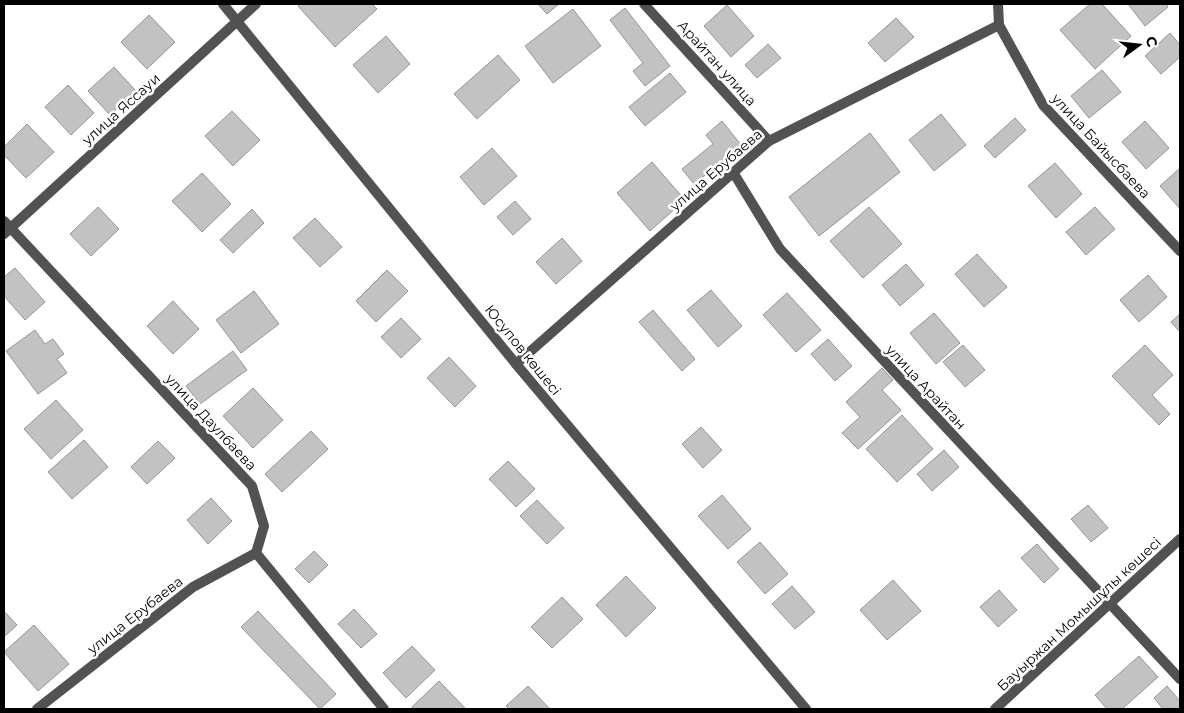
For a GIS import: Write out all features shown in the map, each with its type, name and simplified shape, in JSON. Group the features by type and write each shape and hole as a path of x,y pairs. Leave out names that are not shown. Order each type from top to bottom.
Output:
{"street":[{"name":"Юсупов көшесі","path":"223,4 238,20 516,364 806,709"},
{"name":"улица Яссауи","path":"6,227 256,4"},
{"name":"Арайтан улица","path":"644,4 769,141"},
{"path":"998,4 999,25"},
{"name":"улица Ерубаева","path":"516,364 769,141 999,25"},
{"name":"улица Байысбаева","path":"999,25 1043,105 1180,251"},
{"name":"улица Арайтан","path":"733,172 780,250 1180,679"},
{"name":"улица Даулбаева","path":"6,227 252,486 264,526 256,553"},
{"name":"Бауыржан Момышұлы көшесі","path":"996,709 1112,607 1180,539"},
{"name":"улица Ерубаева","path":"37,709 193,587 256,553"},
{"path":"256,553 384,709"}],"building":[{"path":"300,4 372,4 377,9 335,47 298,6"},
{"path":"538,4 559,4 547,14"},
{"path":"1090,4 1102,4 1131,36 1095,69 1060,30"},
{"path":"1128,4 1166,4 1168,7 1145,26"},
{"path":"727,5 754,36 731,57 704,26"},
{"path":"625,8 670,66 645,86 633,71 643,63 610,20"},
{"path":"573,9 601,46 553,83 525,46"},
{"path":"149,15 175,42 147,69 121,42"},
{"path":"896,18 914,37 885,62 868,43"},
{"path":"1170,33 1180,45 1180,57 1161,74 1145,56"},
{"path":"386,36 410,64 378,93 353,65"},
{"path":"768,44 781,58 757,78 745,65"},
{"path":"498,55 520,80 477,119 454,94"},
{"path":"114,67 136,91 110,115 88,91"},
{"path":"1102,70 1121,92 1089,118 1071,96"},
{"path":"670,73 686,92 645,126 629,107"},
{"path":"68,85 94,113 71,135 45,107"},
{"path":"232,111 260,140 233,166 205,136"},
{"path":"941,114 966,145 934,171 909,140"},
{"path":"1015,118 1026,130 995,158 984,146"},
{"path":"722,121 742,146 694,184 682,169 713,144 706,135"},
{"path":"1145,121 1169,148 1146,169 1122,142"},
{"path":"27,124 54,152 26,178 4,155 4,147"},
{"path":"870,133 900,172 819,236 789,197"},
{"path":"492,148 517,176 484,205 460,177"},
{"path":"652,162 685,200 650,231 617,193"},
{"path":"1055,163 1082,194 1056,218 1028,186"},
{"path":"1180,168 1180,209 1160,186"},
{"path":"202,173 231,204 202,232 172,201"},
{"path":"515,201 531,219 513,235 497,217"},
{"path":"98,207 119,229 91,256 70,234"},
{"path":"869,207 902,244 863,278 830,241"},
{"path":"1095,207 1115,229 1086,255 1066,232"},
{"path":"252,209 264,223 233,253 220,240"},
{"path":"315,218 342,247 320,267 293,238"},
{"path":"562,238 582,261 556,284 536,262"},
{"path":"977,254 1007,287 984,307 955,274"},
{"path":"906,264 924,285 900,306 882,285"},
{"path":"15,268 45,302 25,320 4,296 4,277"},
{"path":"387,270 408,291 376,322 356,301"},
{"path":"1148,275 1167,297 1139,322 1120,300"},
{"path":"711,290 742,326 718,347 687,310"},
{"path":"254,291 279,324 241,353 216,320"},
{"path":"787,293 821,330 796,352 763,315"},
{"path":"173,301 199,329 173,354 147,326"},
{"path":"653,310 695,359 682,371 639,322"},
{"path":"934,313 960,343 936,364 910,333"},
{"path":"1180,314 1180,332 1171,322"},
{"path":"401,318 421,339 401,358 381,337"},
{"path":"35,330 45,344 53,339 64,354 57,359 67,373 38,394 6,351"},
{"path":"828,339 852,366 835,381 811,354"},
{"path":"963,345 985,370 965,387 943,362"},
{"path":"1145,345 1173,375 1152,395 1170,414 1159,425 1112,376"},
{"path":"233,351 247,370 200,404 186,386"},
{"path":"449,357 476,386 455,407 427,378"},
{"path":"882,368 893,380 882,390 901,410 858,449 842,433 860,417 846,402"},
{"path":"253,388 283,420 253,448 223,416"},
{"path":"56,400 83,430 51,459 24,429"},
{"path":"902,415 933,449 897,482 866,449"},
{"path":"701,427 722,450 703,468 682,444"},
{"path":"311,431 328,449 282,492 265,474"},
{"path":"84,440 108,467 72,499 48,472"},
{"path":"158,441 175,458 147,484 131,467"},
{"path":"944,450 959,467 932,491 917,474"},
{"path":"508,461 535,489 516,507 489,479"},
{"path":"722,495 751,529 728,549 698,516"},
{"path":"211,498 232,521 208,544 187,520"},
{"path":"537,500 564,528 547,544 520,516"},
{"path":"1088,505 1108,528 1091,542 1071,519"},
{"path":"760,542 788,574 765,594 737,562"},
{"path":"1037,544 1059,569 1044,583 1021,558"},
{"path":"314,551 328,565 309,583 295,569"},
{"path":"626,576 656,608 626,637 596,605"},
{"path":"893,580 921,611 887,640 860,610"},
{"path":"792,586 815,612 795,629 772,604"},
{"path":"999,590 1017,610 998,627 980,607"},
{"path":"562,597 583,619 552,648 531,627"},
{"path":"354,609 377,634 361,648 338,624"},
{"path":"4,611 17,625 4,637"},
{"path":"258,611 336,694 320,709 241,627"},
{"path":"34,625 69,664 38,691 4,652"},
{"path":"412,646 435,670 406,698 383,673"},
{"path":"1139,656 1158,677 1122,709 1107,709 1095,695"},
{"path":"439,681 466,709 414,709 412,707"},
{"path":"528,686 550,709 509,709 506,706"},
{"path":"1167,686 1180,701 1180,709 1163,709 1154,698"}]}
